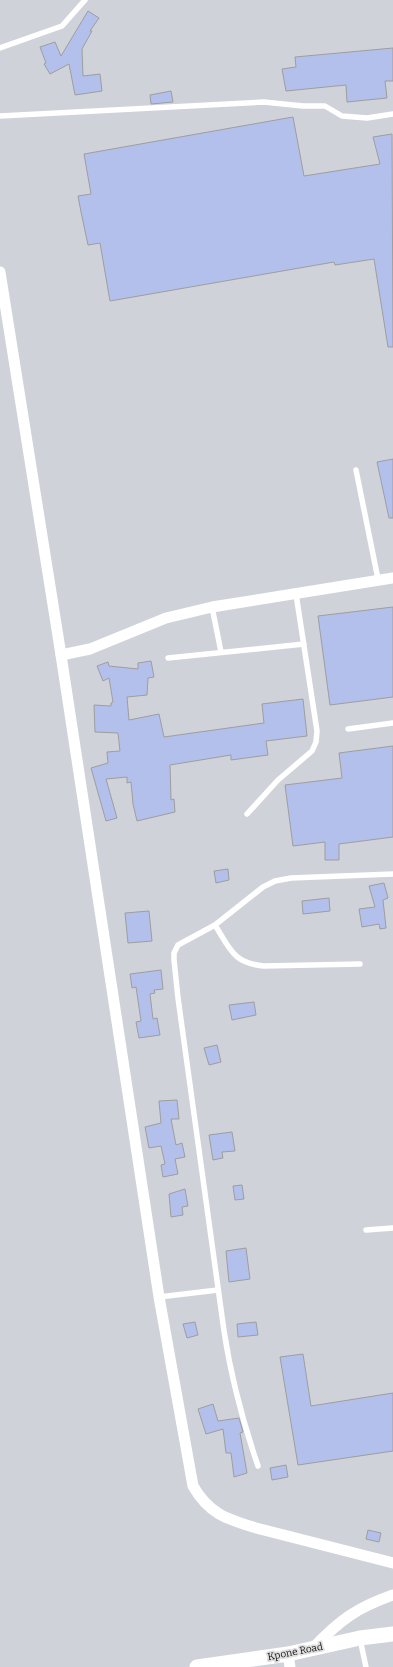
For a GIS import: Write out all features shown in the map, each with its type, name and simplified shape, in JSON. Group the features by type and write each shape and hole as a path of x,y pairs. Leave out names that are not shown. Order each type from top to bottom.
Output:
{"main road":[{"name":"Kpone Road","path":"197,1667 289,1660 313,1648 360,1638 393,1634"}],"street":[{"path":"0,272 61,656 159,1297 193,1486 202,1501 219,1514 256,1528 393,1563"},
{"path":"61,656 90,649 166,618 212,607 378,579 393,578"},
{"path":"313,1648 347,1616 368,1603 393,1595"}],"lane":[{"path":"0,48 62,26 85,0"},
{"path":"0,116 264,102 303,106 325,106 342,116 367,118 393,114"},
{"path":"356,470 378,579"},
{"path":"247,814 278,780 309,754 316,742 316,731 296,594"},
{"path":"212,607 221,652"},
{"path":"168,658 304,644"},
{"path":"348,729 393,723"},
{"path":"258,1466 229,1367 174,953 178,945 215,925 250,896 275,882 314,876 393,874"},
{"path":"215,925 236,957 250,965 360,964"},
{"path":"366,1230 393,1228"},
{"path":"159,1297 218,1290"},
{"path":"360,1638 366,1667"}],"shaded area":[{"path":"0,0 393,0 393,1667 0,1667"}],"building":[{"path":"88,11 99,18 90,31 92,31 82,49 83,76 100,74 102,91 75,95 69,64 50,74 44,64 46,63 40,47 55,42 61,56"},
{"path":"393,48 393,81 385,81 387,98 347,102 346,85 286,91 282,69 296,67 295,57"},
{"path":"171,91 173,102 151,104 150,95"},
{"path":"293,117 304,176 380,164 373,137 392,134 393,347 388,347 374,259 335,265 334,262 110,301 100,243 88,245 78,196 91,194 84,154"},
{"path":"393,459 393,518 389,518 377,462"},
{"path":"393,607 393,697 330,705 318,616"},
{"path":"151,661 154,677 148,678 147,695 127,697 129,720 159,714 164,737 264,723 262,704 303,699 307,736 266,741 268,755 231,760 231,755 170,765 171,800 174,799 175,812 137,821 133,804 131,782 127,783 127,777 106,779 117,818 106,821 91,768 108,763 107,752 120,751 118,733 95,732 94,705 111,706 111,703 113,702 109,678 103,681 97,666 108,662 109,666 138,669 138,663"},
{"path":"393,746 393,837 339,844 339,860 325,860 325,842 293,846 285,785 342,778 339,753"},
{"path":"228,869 229,880 216,883 214,871"},
{"path":"384,883 388,898 383,900 386,928 380,929 379,924 362,927 359,909 375,907 369,886"},
{"path":"329,898 330,911 303,914 302,901"},
{"path":"149,911 152,941 128,943 125,913"},
{"path":"161,970 163,989 154,990 155,993 150,994 153,1019 157,1018 160,1035 139,1038 136,1022 141,1021 136,987 132,988 130,974"},
{"path":"254,1002 256,1015 232,1020 229,1005"},
{"path":"217,1045 221,1062 209,1065 204,1048"},
{"path":"177,1100 179,1119 171,1119 176,1145 182,1143 185,1157 175,1159 178,1174 163,1177 161,1165 165,1164 161,1146 149,1148 145,1127 161,1123 159,1101"},
{"path":"232,1132 235,1151 222,1152 223,1158 213,1160 209,1135"},
{"path":"242,1185 244,1199 235,1200 233,1186"},
{"path":"185,1189 188,1206 182,1207 183,1215 171,1217 169,1194"},
{"path":"246,1248 250,1279 229,1282 226,1251"},
{"path":"195,1322 198,1335 187,1338 183,1324"},
{"path":"256,1322 258,1335 238,1337 237,1324"},
{"path":"303,1354 311,1406 393,1393 393,1451 298,1465 280,1357"},
{"path":"213,1404 218,1421 239,1418 243,1432 240,1433 247,1473 234,1477 231,1453 226,1453 223,1429 206,1434 198,1409"},
{"path":"286,1465 288,1477 272,1480 270,1468"},
{"path":"368,1530 381,1533 379,1542 366,1539"}]}
